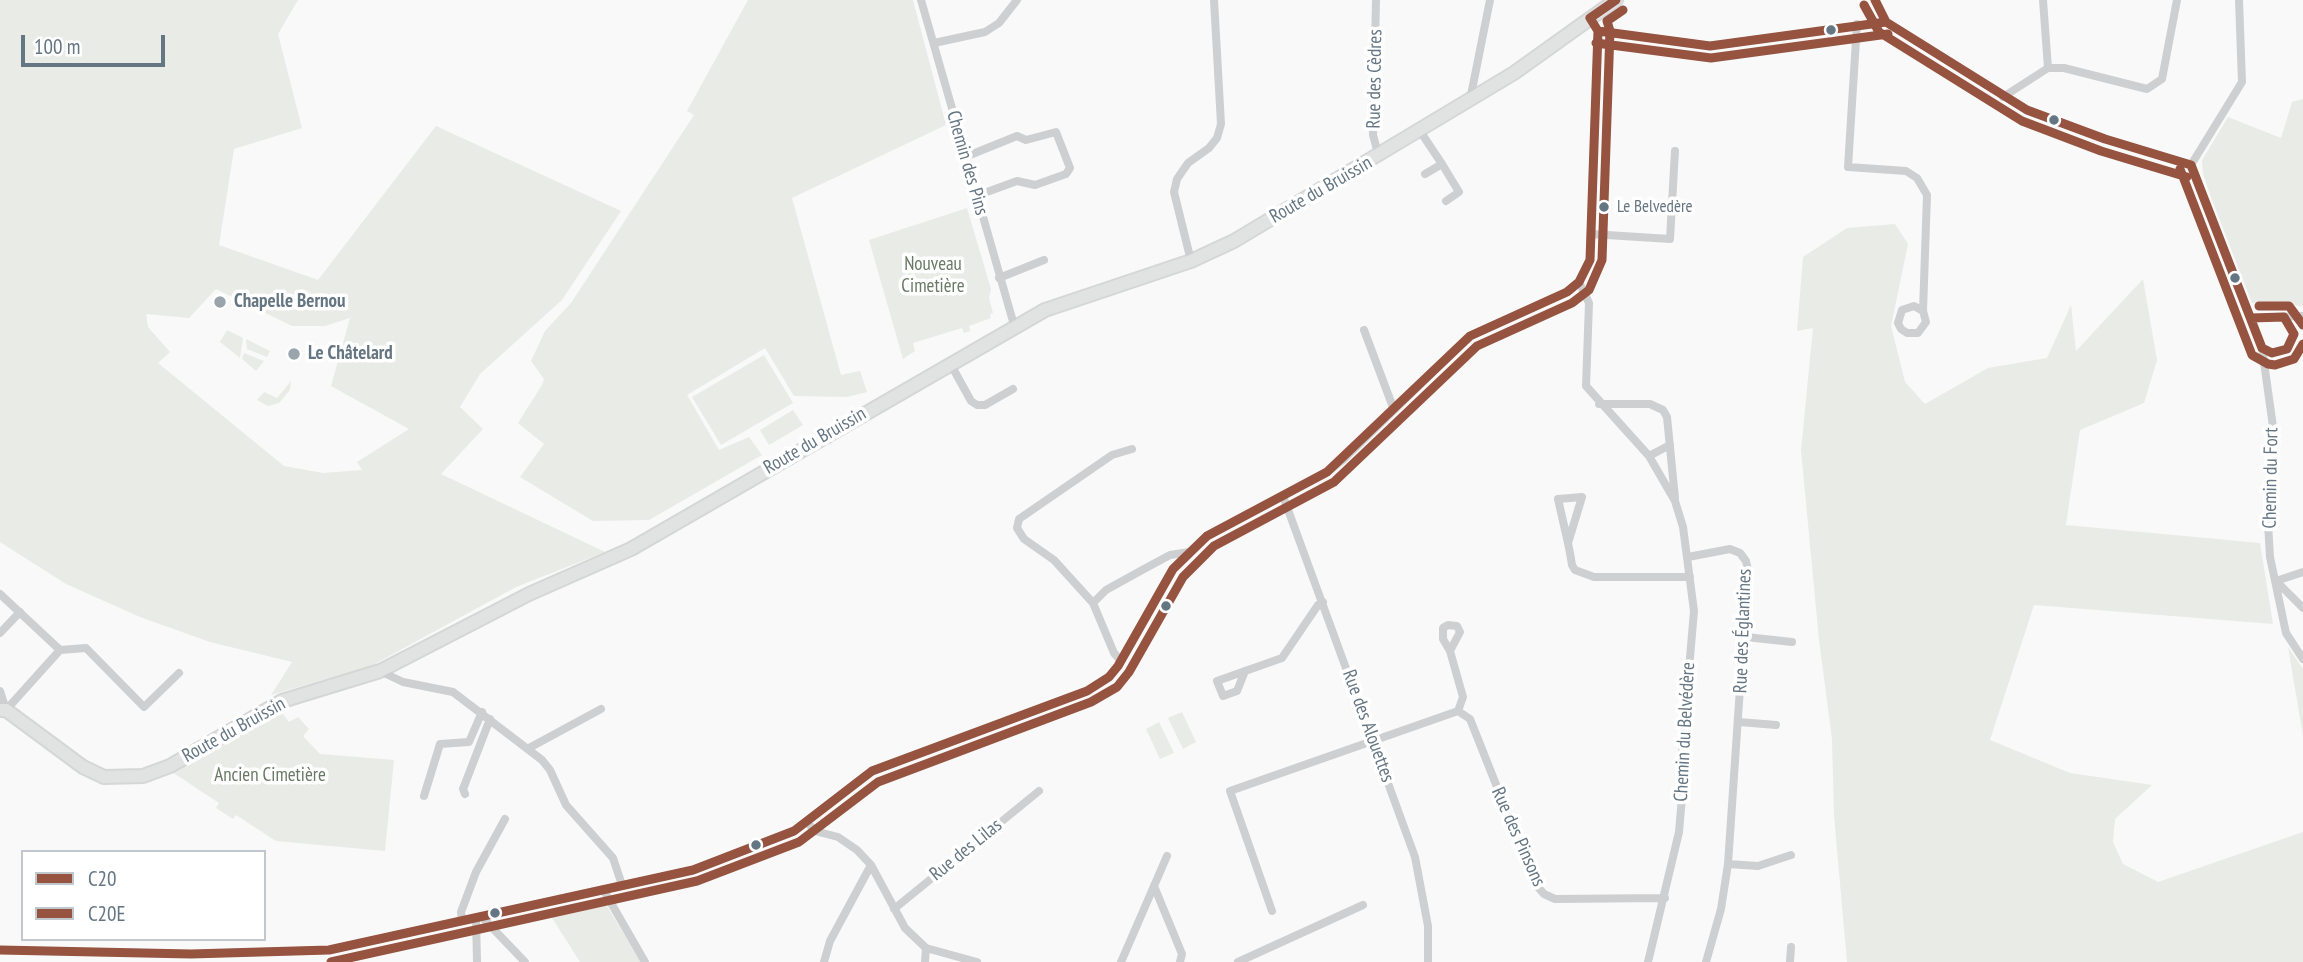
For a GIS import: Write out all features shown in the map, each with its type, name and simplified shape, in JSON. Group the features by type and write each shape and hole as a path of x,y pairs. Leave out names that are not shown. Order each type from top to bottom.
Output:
{"street":[{"name":"Chemin des Pins","path":"920,0 1014,325"},
{"path":"934,43 985,32 999,23 1017,0"},
{"path":"1191,261 1174,192 1177,179 1188,163 1209,148 1217,138 1221,124 1214,0"},
{"name":"Rue des Cèdres","path":"1376,0 1373,135 1379,157"},
{"path":"1470,100 1490,0"},
{"name":"Route du Bruissin","path":"3,710 83,767 104,777 123,779 143,776 170,766 282,701 380,671 529,594 631,549 1014,325 1076,297 1191,261 1234,241 1379,157 1514,73 1616,0"},
{"path":"1875,0 1886,22 2027,110 2105,139 2191,164 2242,82 2239,0"},
{"path":"2043,0 2048,68"},
{"path":"2003,97 2048,68 2064,68 2147,89 2162,79 2177,0"},
{"path":"0,950 191,954 329,950 693,870 789,834 872,771 1087,691 1109,677 1121,661 1173,569 1188,552 1225,524 1283,496 1344,459 1470,336 1567,292 1579,282 1590,260 1598,31 1590,18"},
{"path":"1598,31 1710,46 1886,22"},
{"path":"1857,24 1848,167 1906,171 1917,178 1927,195 1923,311"},
{"path":"1420,131 1460,192 1446,201"},
{"path":"965,157 1017,136 1026,140 1056,132 1070,168 1066,174 1035,185 1017,181 975,196"},
{"path":"1591,234 1670,239 1675,151"},
{"path":"1425,174 1442,164"},
{"name":"Chemin du Fort","path":"2191,164 2251,318 2267,370 2274,441 2268,523 2286,633 2303,659"},
{"path":"999,278 1044,260"},
{"name":"Chemin du Belvédère","path":"1579,282 1589,303 1584,377 1586,386 1649,456 1675,501"},
{"path":"2251,318 2303,316"},
{"path":"1364,330 1394,410"},
{"path":"950,363 971,401 977,405 985,405 1013,389"},
{"name":"Chemin du Belvédère","path":"1600,404 1657,406 1667,417 1675,501 1688,557 1694,611 1682,750 1684,774 1679,832 1648,962"},
{"path":"1649,456 1670,445"},
{"path":"1121,661 1114,653 1093,603 1055,561 1024,539 1017,528 1019,519 1112,456 1132,449"},
{"name":"Rue des Alouettes","path":"1283,496 1415,857 1427,926 1428,962"},
{"path":"1568,543 1582,497 1558,499 1572,565 1581,574 1594,577 1690,577"},
{"name":"Rue des Églantines","path":"1688,557 1730,550 1740,553 1746,561 1746,637 1728,864 1721,909 1706,962"},
{"path":"1093,603 1106,590 1170,555 1188,552"},
{"path":"2303,572 2276,581 2303,608"},
{"path":"0,594 60,650"},
{"path":"1245,671 1282,658 1318,605 1323,602"},
{"path":"0,633 20,612"},
{"path":"1746,637 1792,642"},
{"path":"3,710 60,650 86,648 144,707 179,673"},
{"path":"1272,911 1230,791 1458,711 1463,697 1450,651"},
{"path":"380,671 403,682 453,692 529,748 550,769 566,805 613,858 622,885"},
{"path":"0,691 3,710"},
{"path":"529,748 601,709"},
{"name":"Rue des Pinsons","path":"1458,711 1470,719 1536,885 1544,894 1555,899 1665,898"},
{"path":"424,796 440,744 470,742 482,712"},
{"path":"465,793 463,789 490,719"},
{"path":"1739,722 1776,725"},
{"name":"Rue des Lilas","path":"894,909 1039,791"},
{"path":"462,920 461,912 476,872 505,819"},
{"path":"807,822 815,831 838,837 857,850 871,865 905,928 926,948 977,962"},
{"path":"1121,962 1167,856"},
{"path":"1728,864 1758,866 1791,856"},
{"path":"824,962 830,941 871,865"},
{"path":"1154,886 1182,954 1180,962"},
{"path":"603,889 645,962"},
{"path":"1238,962 1363,905"},
{"path":"477,962 479,917"},
{"path":"479,917 525,962"},
{"path":"1790,962 1791,947"},
{"path":"925,962 926,948"}],"green space":[{"path":"0,0 298,0 278,34 302,128 234,149 219,245 318,280 436,126 621,211 562,300 480,374 460,407 483,429 441,474 605,552 516,587 371,666 271,695 292,662 210,642 140,617 66,584 0,542","holes":["216,289 292,326 325,326 350,318 331,386 409,429 357,462 362,470 323,473 284,466 158,363 170,352 148,327 146,314 189,318"]},
{"path":"748,0 913,0 946,125 792,198 841,375 860,371 867,392 847,397 794,396 765,348 687,395 719,450 749,437 762,455 649,520 593,521 520,477 544,444 518,423 544,379 531,361 545,331 571,303 694,115 687,111"},
{"path":"2303,99 2303,307 2283,302 2252,303 2212,200 2203,174 2202,160 2228,117 2281,138 2292,102"},
{"name":"Nouveau Cimetière","path":"967,208 991,289 991,318 969,326 970,331 964,333 962,328 913,343 915,351 903,359 869,240"},
{"path":"1895,224 1908,244 1891,326 1905,382 1925,404 1988,368 2047,358 2071,305 2076,351 2143,279 2157,360 2144,403 2080,430 2066,525 2260,543 2273,624 2034,605 1990,740 2070,773 2152,785 2115,819 2113,842 2123,864 2158,882 2303,832 2303,962 1847,962 1834,816 1832,739 1819,640 1801,450 1813,328 1797,331 1803,257 1847,228"},
{"path":"227,330 243,338 240,358 220,342"},
{"path":"246,339 270,351 267,357 247,349"},
{"path":"244,353 264,361 256,371 242,359"},
{"path":"764,355 793,403 721,445 692,397"},
{"path":"291,381 290,390 279,403 268,406 257,400 264,392 277,398"},
{"path":"793,410 803,425 769,445 760,430"},
{"path":"2288,647 2303,669 2303,736"},
{"name":"Ancien Cimetière","path":"280,710 289,722 298,717 309,729 303,736 320,754 394,760 385,851 276,841 236,815 233,819 216,808 219,803 172,772"},
{"path":"1182,712 1196,742 1183,749 1168,718"},
{"path":"1159,722 1174,753 1160,759 1146,729"},
{"path":"599,898 605,903 641,962 580,962 547,910"}],"transit line":[{"name":"C20","path":"0,950 191,954 329,950 693,870 794,831 872,771 1087,691 1109,677 1118,666 1173,569 1207,536 1327,472 1470,336 1567,292 1579,282 1590,260 1598,31 1590,18 1616,0"},
{"name":"C20","path":"1875,0 1886,22 2027,110 2105,139 2191,165"},
{"name":"C20E","path":"1864,5 1879,32 2022,121 2101,151 2187,177"},
{"name":"C20E","path":"331,962 697,881 799,842 878,782 1091,702 1117,687 1129,672 1183,577 1214,546 1334,482 1477,346 1572,303 1589,290 1602,260 1610,31 1607,21 1623,10"},
{"name":"C20","path":"1598,31 1710,46 1886,22"},
{"name":"C20E","path":"1596,43 1711,58 1888,34"},
{"name":"C20","path":"2191,165 2262,348 2272,353 2287,349 2294,334 2284,317 2251,318"},
{"name":"C20E","path":"2180,169 2252,355 2275,365 2294,359 2303,344"},
{"name":"C20E","path":"2259,306 2289,306 2303,325"}],"place":[{"name":"Le Belvedère","path":"1604,207"},
{"name":"Chapelle Bernou","path":"220,302"},
{"name":"Le Châtelard","path":"294,354"}]}
